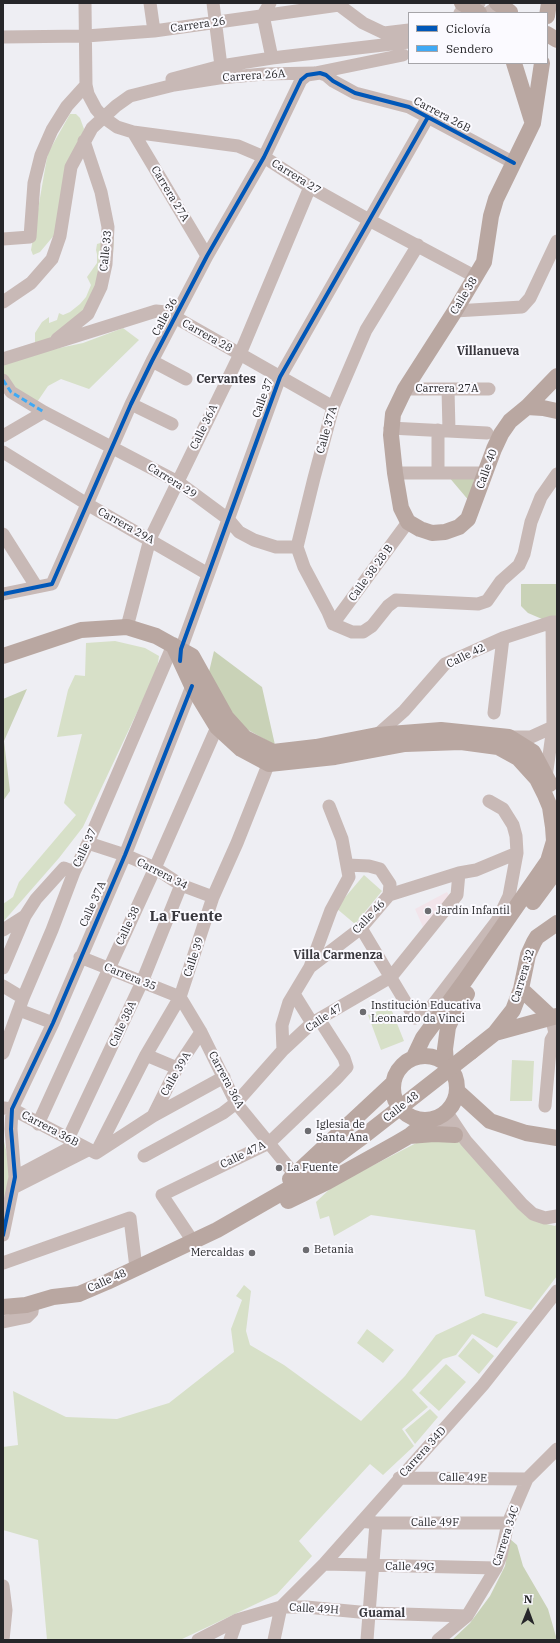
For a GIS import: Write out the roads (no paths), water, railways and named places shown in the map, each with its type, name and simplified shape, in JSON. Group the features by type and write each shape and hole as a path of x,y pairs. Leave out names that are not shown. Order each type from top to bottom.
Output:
{"main road":[{"path":"462,3 476,11"},
{"path":"496,3 508,9"},
{"path":"514,64 533,123"},
{"name":"Calle 38","path":"408,522 401,508 395,474 390,428 393,414 405,389 455,311 484,262 491,216 496,199 533,123 542,64"},
{"path":"546,404 557,376"},
{"name":"Calle 40","path":"408,522 420,529 432,533 446,532 458,527 468,519 501,434 510,421 526,407 546,404"},
{"path":"3,656 81,630 126,626 156,636 178,652 192,656 226,717 245,738 271,758"},
{"path":"178,652 192,686 217,727 241,749 271,758 335,757 405,744 461,742 498,747 518,758 533,774 550,807 554,841 548,861 423,1038 414,1057"},
{"path":"271,758 316,747 377,735 441,730 509,737 533,752 546,776 557,802"},
{"path":"446,1063 446,1036 453,1016 477,980 550,879 557,863"},
{"name":"Carrera 32","path":"495,1033 513,1010 521,989 528,955 534,942 537,937 557,923"},
{"path":"521,989 554,1017"},
{"path":"495,1033 554,1017"},
{"name":"Calle 48","path":"3,1298 23,1296 53,1297 78,1294 224,1227 241,1222 297,1185 365,1135 495,1033"},
{"path":"439,1114 454,1101 457,1091 455,1077 452,1070 446,1063 438,1058 428,1056 414,1057 403,1063 398,1069 392,1084 394,1098 402,1111 416,1119 439,1114 490,1121 526,1133 557,1138"},
{"name":"Calle 48","path":"297,1185 392,1084"},
{"path":"457,1091 490,1121"},
{"name":"Calle 48","path":"158,1258 190,1237 273,1191 297,1185 332,1180 409,1136 439,1114"},
{"path":"409,1136 434,1134 460,1138"},
{"name":"Calle 48","path":"3,1307 33,1303 53,1297"}],"street":[{"path":"85,3 87,90 96,110 103,117"},
{"path":"150,3 154,31"},
{"path":"213,3 221,66"},
{"path":"270,3 263,15 272,58"},
{"name":"Carrera 26","path":"3,38 86,36 154,31 340,4 363,23 384,33 408,30"},
{"path":"476,11 508,9"},
{"path":"87,90 98,100 109,103 120,101 166,81 194,72 221,66 272,58 408,42"},
{"name":"Carrera 26A","path":"130,96 219,78 264,74 315,73 402,55"},
{"name":"Carrera 26B","path":"315,73 326,75 333,82 355,93 409,107 514,163"},
{"name":"Calle 36","path":"36,586 52,584 131,404 152,361 176,318 207,256 264,157 301,80 307,75 315,73"},
{"path":"3,239 30,237 34,182 41,155 52,130 67,106 87,90"},
{"path":"3,302 31,283 52,259 60,236 71,167 84,140 92,128 103,117 130,96"},
{"name":"Carrera 27","path":"103,117 117,127 133,132 238,146 264,157 310,187 476,277"},
{"name":"Calle 37","path":"3,1052 21,1004 47,943 69,870 88,843 178,652 280,377 428,117"},
{"name":"Carrera 27A","path":"133,132 207,256"},
{"name":"Calle 33","path":"51,344 88,314 101,287 106,264 108,226 101,192 84,140"},
{"name":"Calle 36A","path":"126,626 150,539 240,354 310,187"},
{"path":"455,311 522,307 530,298 557,241"},
{"name":"Calle 37A","path":"297,547 333,407 366,330 418,245"},
{"name":"Carrera 28","path":"51,344 156,311 166,312 333,407"},
{"path":"3,359 51,344"},
{"path":"152,361 186,379"},
{"name":"Carrera 29","path":"3,380 11,392 44,412 178,482 228,519 239,532 254,540 276,547 297,547"},
{"name":"Carrera 27A","path":"405,389 489,389"},
{"path":"438,473 448,389"},
{"path":"131,404 172,424"},
{"path":"3,436 44,412"},
{"path":"390,428 487,433"},
{"name":"Carrera 29A","path":"3,452 87,504 150,539 208,574"},
{"path":"395,474 485,473"},
{"path":"297,547 304,567 333,624 352,632 363,632 372,626 388,606 396,600 478,604 487,601 501,581 519,565 524,554 531,522 540,497 557,474"},
{"name":"Calle 38 28 B","path":"333,624 408,522"},
{"path":"3,534 36,586 3,594"},
{"path":"546,776 553,727 555,622"},
{"name":"Calle 42","path":"377,735 404,712 445,664 503,638 555,622"},
{"path":"494,713 503,638"},
{"name":"Calle 37A","path":"3,1235 14,1183 7,1128 7,1108 53,1023 124,855 192,686"},
{"name":"Calle 38","path":"38,1124 155,868 217,727"},
{"path":"509,737 531,737 553,727"},
{"name":"Calle 39","path":"82,1147 146,1055 180,997 213,898 271,758"},
{"path":"361,928 415,1018 432,1006 497,921 509,896 517,853 516,836 513,825 503,809 489,801"},
{"path":"283,1050 282,1025 289,1002 310,967 331,910 349,877 342,839 329,806"},
{"name":"Carrera 34","path":"88,843 124,855 155,868 181,885 213,898"},
{"path":"347,865 369,866 380,869 390,884 389,895 459,873 476,870 517,853"},
{"path":"3,968 25,916 36,898 69,870"},
{"name":"Calle 47","path":"144,1156 223,1113 236,1103 283,1050 316,1021 391,976 457,895 459,873"},
{"name":"Calle 38A","path":"82,1147 142,982 181,885"},
{"name":"Calle 46","path":"310,967 361,928 389,895"},
{"path":"3,930 25,916"},
{"name":"Carrera 35","path":"80,957 180,997"},
{"path":"3,986 21,1004 53,1023"},
{"path":"294,994 316,1021"},
{"name":"Carrera 36A","path":"180,997 201,1032 236,1103 269,1143 297,1185"},
{"path":"545,1106 551,1040 556,1033 554,1017"},
{"name":"Calle 47A","path":"190,1237 162,1195 269,1143 336,1079 346,1067 344,1058 316,1021"},
{"name":"Calle 39A","path":"153,1116 177,1068 201,1032"},
{"path":"146,1055 177,1068"},
{"path":"14,1183 82,1147 153,1116 224,1077"},
{"name":"Carrera 36B","path":"7,1108 82,1147"},
{"path":"439,1114 528,1210 533,1214 545,1218 557,1216"},
{"path":"3,1263 130,1218 136,1268"},
{"name":"Carrera 34D","path":"281,1607 324,1564 483,1385 557,1291"},
{"path":"3,1322 27,1317 32,1312 33,1303"},
{"name":"Carrera 34C","path":"438,1640 467,1616 496,1568 501,1556 508,1523 526,1479 557,1448"},
{"name":"Calle 49E","path":"399,1478 526,1479"},
{"name":"Calle 49F","path":"362,1521 376,1523 508,1523"},
{"path":"367,1640 376,1523"},
{"name":"Calle 49G","path":"324,1564 496,1568"},
{"path":"3,1586 3,1640"},
{"path":"198,1640 237,1620 281,1607 274,1640"},
{"name":"Calle 49H","path":"281,1607 306,1607 370,1612 467,1616"},
{"path":"230,1640 237,1620"}],"place":[{"name":"Jardín Infantil","path":"428,911"},
{"name":"Institución Educativa Leonardo da Vinci","path":"363,1012"},
{"name":"Iglesia de Santa Ana","path":"308,1131"},
{"name":"La Fuente","path":"279,1168"},
{"name":"Betania","path":"306,1250"},
{"name":"Mercaldas","path":"252,1253"}],"district":[{"name":"Villanueva","path":"488,352"},
{"name":"Cervantes","path":"226,380"},
{"name":"La Fuente","path":"186,917"},
{"name":"Villa Carmenza","path":"338,956"},
{"name":"Guamal","path":"382,1614"}]}
